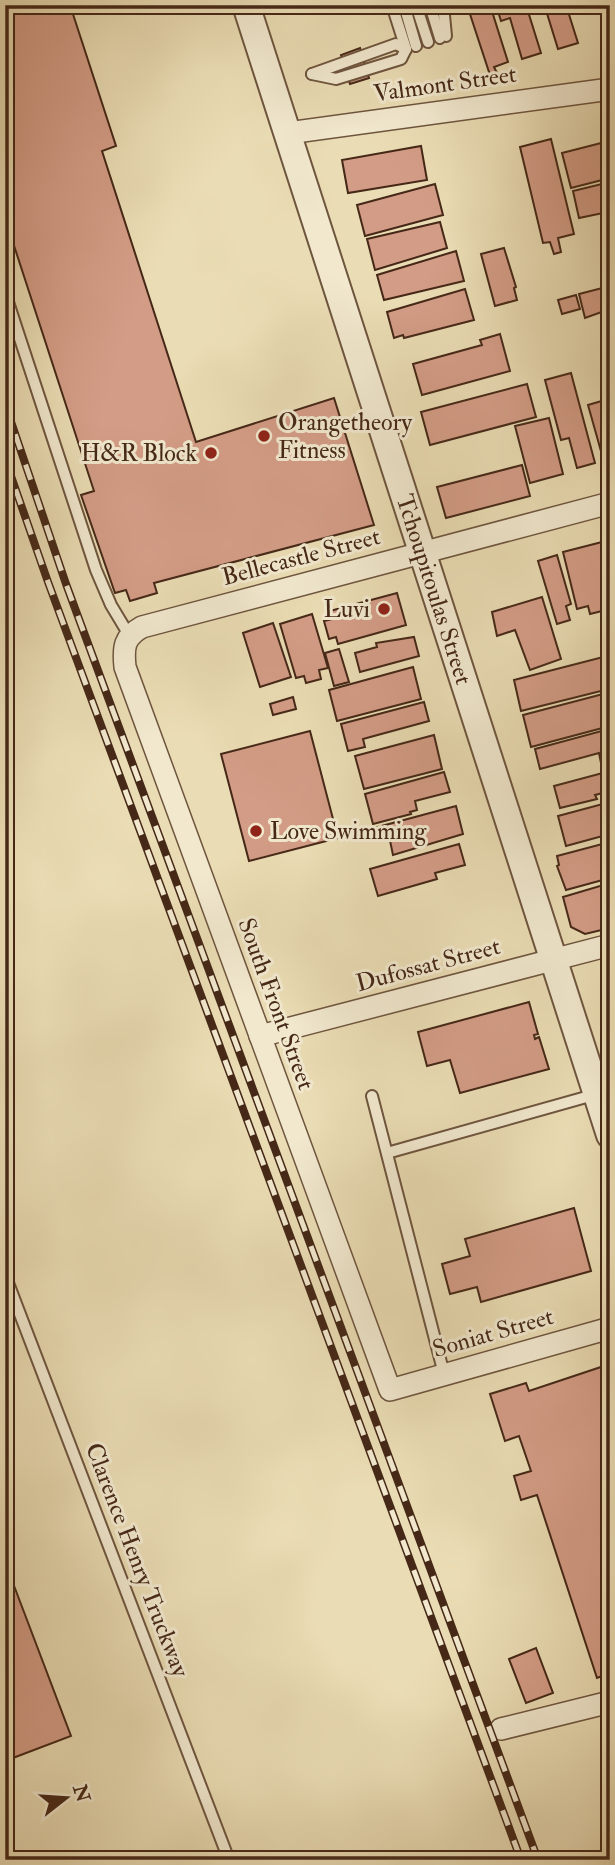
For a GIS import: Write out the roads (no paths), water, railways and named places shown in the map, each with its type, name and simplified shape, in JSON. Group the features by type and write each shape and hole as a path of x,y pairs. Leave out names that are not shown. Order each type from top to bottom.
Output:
{"street":[{"name":"Tchoupitoulas Street","path":"246,5 610,1135"},
{"name":"Valmont Street","path":"288,133 610,89"},
{"name":"Bellecastle Street","path":"129,635 142,626 610,503"},
{"name":"South Front Street","path":"129,635 124,648 125,667 390,1390"},
{"name":"Dufossat Street","path":"260,1036 610,945"},
{"name":"Soniat Street","path":"390,1390 610,1328"},
{"path":"500,1729 610,1702"}],"lane":[{"path":"392,5 417,46"},
{"path":"404,5 417,46"},
{"path":"416,5 417,46"},
{"path":"430,5 443,37 443,5"},
{"path":"312,74 396,44 417,46"},
{"path":"5,293 96,570 111,605 129,635"},
{"path":"387,1153 597,1094"},
{"path":"373,1096 444,1374"},
{"name":"Clarence Henry Truckway","path":"5,1275 229,1860"}],"railway":[{"path":"5,404 66,584 538,1860"},
{"path":"5,459 48,582 521,1860"}],"place":[{"name":"Orangetheory Fitness","path":"264,436"},
{"name":"H&R Block","path":"211,453"},
{"name":"Luvi","path":"384,609"},
{"name":"Love Swimming","path":"256,831"}]}
